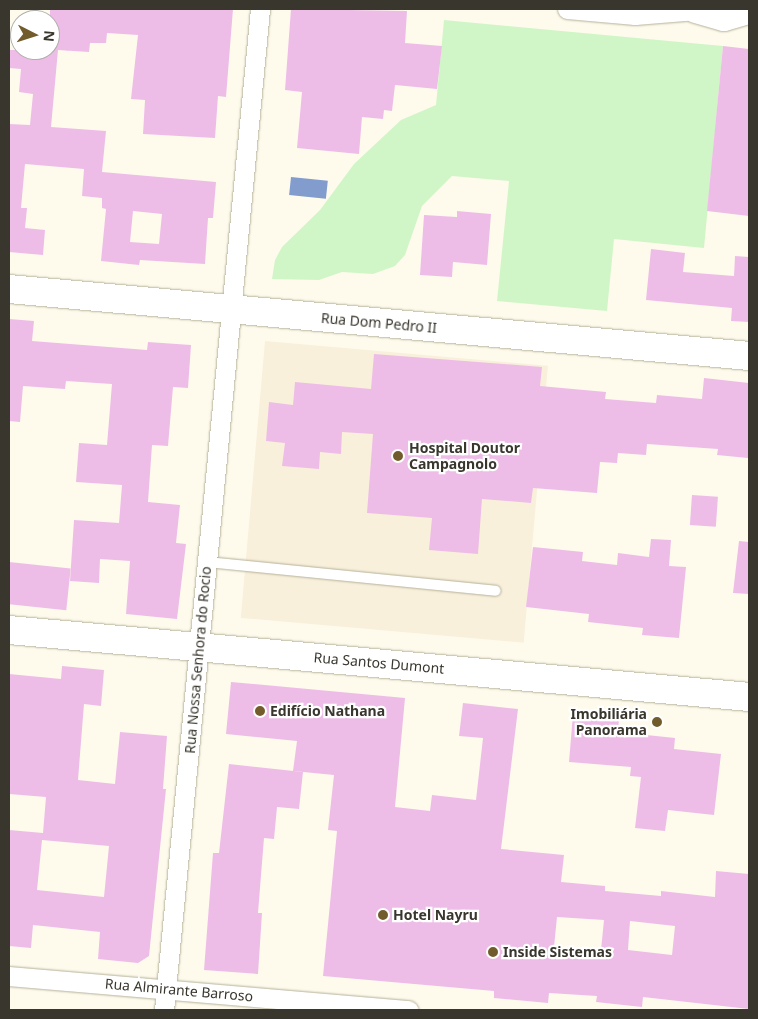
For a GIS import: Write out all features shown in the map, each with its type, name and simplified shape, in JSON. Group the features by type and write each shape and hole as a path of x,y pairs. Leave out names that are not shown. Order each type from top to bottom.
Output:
{"street":[{"name":"Rua Nossa Senhora do Rocio","path":"164,1010 260,9"},
{"path":"567,9 599,10 635,15 697,9 741,16"},
{"name":"Rua Dom Pedro II","path":"9,289 749,356"},
{"name":"Rua Santos Dumont","path":"9,630 749,697"},
{"name":"Rua Almirante Barroso","path":"9,976 409,1010"}],"lane":[{"path":"207,562 496,591"}],"shaded area":[{"name":"Hospital Doutor Campagnolo","path":"265,341 548,366 524,643 241,618"}],"green space":[{"path":"444,20 723,46 704,248 614,239 607,311 497,301 509,181 452,176 422,206 405,255 395,266 373,274 342,272 319,280 272,279 275,260 282,247 320,210 354,164 401,120 436,105"}],"water":[{"path":"291,177 328,181 326,199 289,195"}],"building":[{"path":"50,9 233,9 226,97 218,96 215,138 143,134 145,100 131,99 138,35 107,33 106,43 90,43 89,52 60,50 60,10"},
{"path":"291,9 407,11 405,43 442,46 437,89 395,85 392,111 384,110 383,119 362,117 359,154 297,148 302,92 285,90"},
{"path":"723,46 749,49 749,216 707,211"},
{"path":"9,50 10,60 57,60 51,127 106,131 102,172 216,182 213,218 208,218 205,264 140,260 139,265 101,261 106,209 102,208 102,198 82,196 84,169 25,164 21,208 27,208 25,228 45,230 43,255 9,252 9,124 30,125 33,94 19,92 21,69 9,68","holes":["133,211 162,214 159,244 130,242"]},
{"path":"457,211 491,214 487,265 453,262 452,277 420,275 424,215 457,217"},
{"path":"651,249 685,253 683,272 734,276 735,256 749,257 749,322 731,321 732,308 646,300"},
{"path":"9,319 34,321 32,341 147,350 148,342 191,345 188,388 173,387 168,446 152,445 148,502 180,505 176,543 186,544 177,619 126,614 130,561 100,559 99,583 70,581 74,520 119,523 122,485 76,482 79,443 107,445 112,384 66,381 65,389 23,386 20,422 9,421"},
{"path":"374,354 542,367 540,386 606,392 605,399 656,403 657,395 702,399 704,378 749,383 748,458 717,455 718,449 647,444 646,455 618,453 617,463 600,462 597,493 533,488 531,503 482,499 478,554 429,550 432,518 367,513 373,434 342,432 341,454 320,452 319,469 282,466 285,443 266,441 269,402 293,405 295,382 371,389"},
{"path":"692,495 718,497 716,527 690,525"},
{"path":"651,539 671,540 669,566 686,567 679,638 642,635 643,628 588,622 589,614 526,607 533,547 583,552 582,561 617,565 618,553 649,557"},
{"path":"739,541 749,542 749,594 733,593"},
{"path":"9,562 71,568 66,610 9,604"},
{"path":"62,666 104,670 101,706 84,704 78,780 115,784 120,732 167,736 163,789 166,789 149,956 138,963 98,959 100,932 33,925 31,948 9,946 9,830 43,833 46,797 9,794 9,674 61,679","holes":["42,840 109,846 104,897 37,890"]},
{"path":"231,682 405,698 395,807 430,811 432,795 476,800 483,738 459,736 463,703 518,709 501,849 564,855 561,882 605,886 605,891 661,896 661,891 715,897 716,871 749,874 749,1009 643,997 642,1007 596,1002 597,996 549,993 548,1003 494,998 494,991 323,976 337,831 328,830 334,775 293,771 297,741 226,734","holes":["557,917 604,920 601,950 554,947","630,921 675,926 672,955 628,950"]},
{"path":"573,714 619,718 618,732 675,738 674,749 721,754 714,815 668,810 665,831 635,828 641,777 630,776 631,767 569,762"},
{"path":"229,764 303,772 299,809 277,807 274,839 264,838 258,913 262,913 258,974 204,970 213,853 219,853"}],"place":[{"name":"Hospital Doutor Campagnolo","path":"398,456"},
{"name":"Edifício Nathana","path":"260,711"},
{"name":"Imobiliária Panorama","path":"657,722"},
{"name":"Hotel Nayru","path":"383,915"},
{"name":"Inside Sistemas","path":"493,952"}]}
